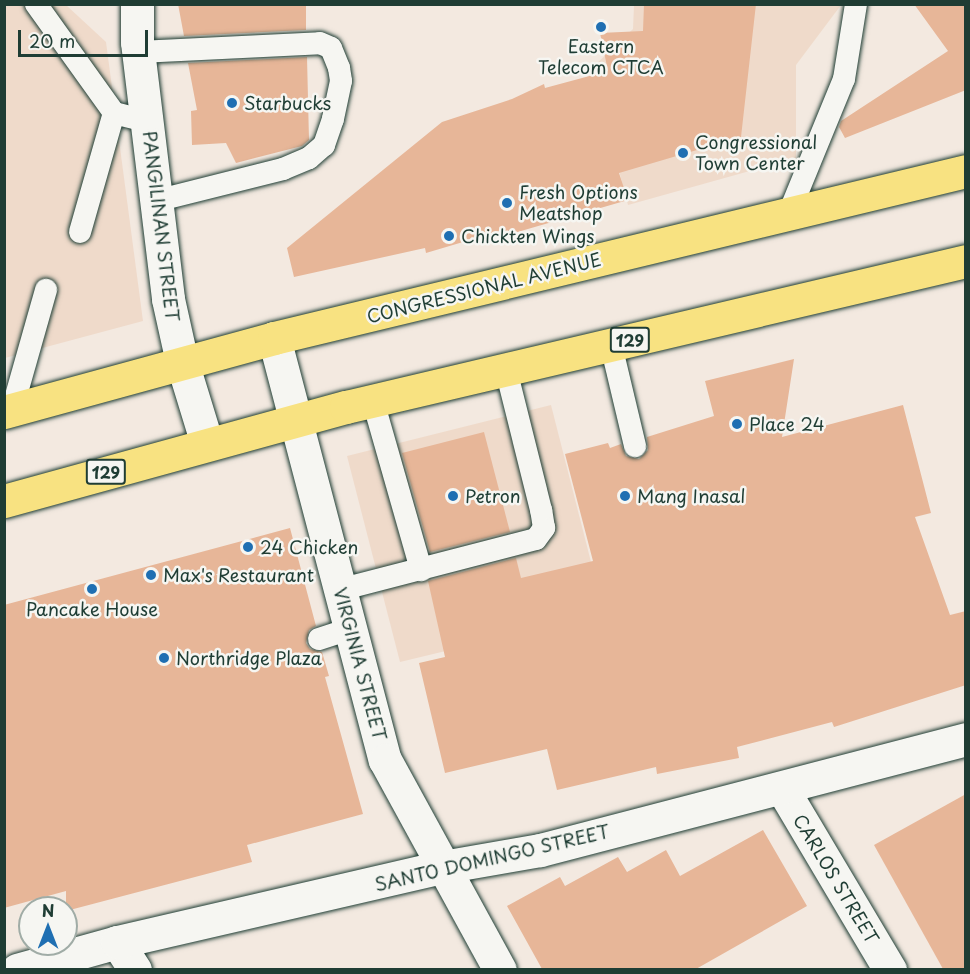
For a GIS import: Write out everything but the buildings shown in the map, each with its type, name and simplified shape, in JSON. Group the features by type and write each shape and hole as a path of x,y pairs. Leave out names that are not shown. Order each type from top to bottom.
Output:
{"main road":[{"name":"CONGRESSIONAL AVENUE","path":"8,411 274,338 966,171"},
{"name":"129","path":"4,501 296,420 966,261"}],"street":[{"name":"PANGILINAN STREET","path":"137,4 139,52 168,299 182,362 207,444"},
{"name":"VIRGINIA STREET","path":"274,338 385,760 500,969"},
{"name":"SANTO DOMINGO STREET","path":"17,969 117,942 442,867 531,852 966,739"},
{"name":"CARLOS STREET","path":"782,788 890,969"},
{"path":"117,942 135,969"}],"lane":[{"path":"36,4 114,113 147,121"},
{"path":"789,213 844,79 856,4"},
{"path":"139,52 320,43 331,48 339,68 341,81 333,119 324,145 309,158 283,169 156,201"},
{"path":"80,232 114,113"},
{"path":"8,411 46,290"},
{"path":"611,345 635,446"},
{"path":"339,590 536,539 543,528 541,510 506,369"},
{"path":"373,401 421,570"},
{"path":"319,639 350,628"}],"shaded area":[{"path":"5,5 66,5 106,42 143,321 5,358"},
{"name":"Congressional Town Center","path":"634,5 841,5 796,65 796,158 628,205 592,68 633,29"},
{"path":"551,405 604,613 400,662 347,456"}],"place":[{"name":"Eastern Telecom CTCA","path":"601,27"},
{"name":"Starbucks","path":"232,103"},
{"name":"Congressional Town Center","path":"683,153"},
{"name":"Fresh Options Meatshop","path":"507,203"},
{"name":"Chickten Wings","path":"449,236"},
{"name":"Place 24","path":"737,424"},
{"name":"Petron","path":"453,496"},
{"name":"Mang Inasal","path":"625,496"},
{"name":"24 Chicken","path":"248,547"},
{"name":"Max's Restaurant","path":"151,575"},
{"name":"Pancake House","path":"92,589"},
{"name":"Northridge Plaza","path":"164,658"}]}
